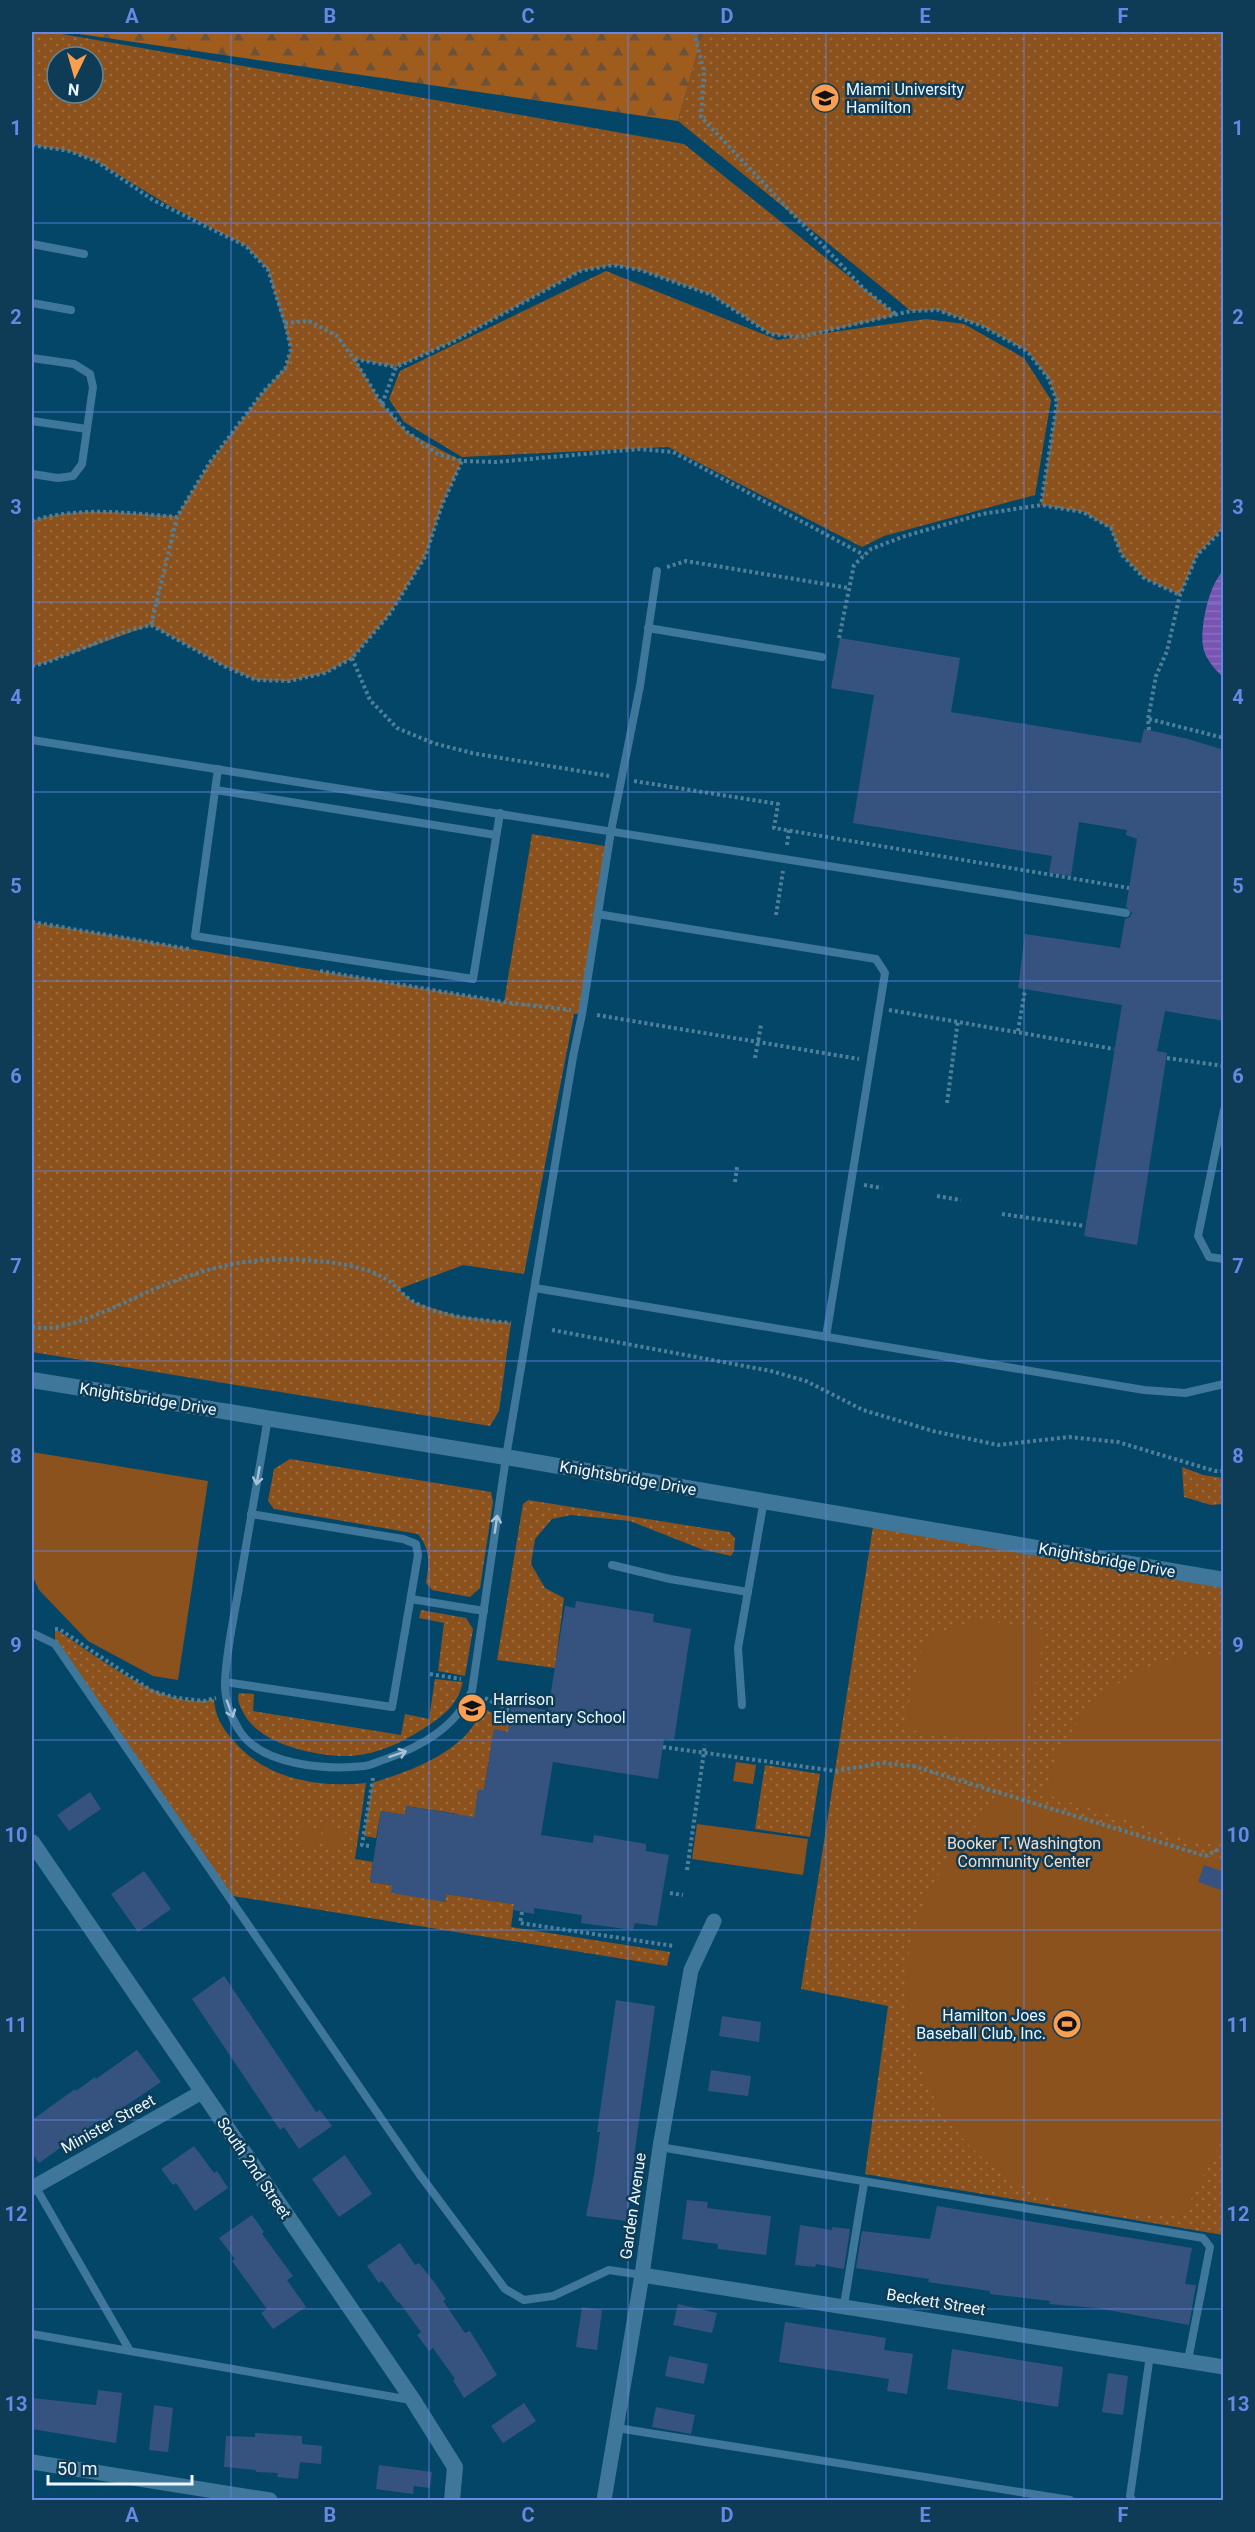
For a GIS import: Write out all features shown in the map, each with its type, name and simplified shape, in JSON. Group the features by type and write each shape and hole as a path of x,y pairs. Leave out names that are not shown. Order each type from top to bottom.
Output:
{"street":[{"name":"Knightsbridge Drive","path":"32,1380 764,1500 1224,1580"},
{"name":"South 2nd Street","path":"32,1842 413,2400 455,2467 452,2500"},
{"name":"Garden Avenue","path":"604,2500 642,2275 660,2147 691,1970 714,1921"},
{"name":"Minister Street","path":"33,2184 202,2092"},
{"name":"Beckett Street","path":"642,2275 1224,2367"},
{"path":"32,2462 270,2500"}],"lane":[{"path":"32,244 84,255"},
{"path":"32,303 71,310"},
{"path":"32,358 74,364 90,374 93,387 82,464 73,476 58,478 32,474"},
{"path":"32,420 87,429"},
{"path":"268,1418 225,1682 228,1708 239,1732 258,1749 296,1763 326,1767 366,1766 412,1750 446,1727 465,1706 472,1691 506,1457 611,831 640,686 657,571"},
{"path":"648,628 822,657"},
{"path":"32,740 1125,912"},
{"path":"218,769 195,936 473,979 500,813"},
{"path":"216,790 496,835"},
{"path":"597,914 876,959 885,973 826,1337"},
{"path":"1224,1110 1198,1236 1209,1257 1224,1259"},
{"path":"535,1288 1144,1390 1185,1393 1224,1384"},
{"path":"742,1705 738,1648 764,1500"},
{"path":"225,1682 392,1707 418,1555 416,1544 403,1539 251,1514"},
{"path":"612,1565 670,1579 748,1592"},
{"path":"411,1599 484,1611"},
{"path":"32,1633 55,1644 420,2175 505,2289 524,2300 553,2296 609,2270 642,2275"},
{"path":"660,2147 1203,2238 1210,2247 1188,2360"},
{"path":"844,2306 864,2182"},
{"path":"33,2184 130,2351"},
{"path":"32,2334 413,2400"},
{"path":"1132,2500 1130,2496 1150,2355"},
{"path":"617,2428 1070,2500"}],"path":[{"path":"694,32 704,71 701,117 865,290 897,315"},
{"path":"32,145 69,151 96,161 153,201 246,246 268,270 285,323 291,349 285,369 263,392 210,462 177,517 151,626"},
{"path":"354,359 396,367 452,342 580,271 613,265 640,270 712,295 770,334 800,337 897,315 938,310 982,326 1026,351 1049,380 1057,402 1041,505"},
{"path":"285,323 309,321 337,336 382,404 407,432 438,454 462,461 496,462 639,449 672,452 864,555"},
{"path":"382,404 396,367"},
{"path":"32,666 127,631 151,626 226,667 256,680 289,681 325,674 352,658 389,615 425,557 442,505 462,461"},
{"path":"840,638 854,565 871,549 905,536 982,514 1041,505 1083,512 1110,528 1122,555 1144,578 1180,595"},
{"path":"32,521 54,513 87,512 177,517"},
{"path":"1149,730 1148,719 1156,676 1167,651 1180,595 1197,555 1224,528"},
{"path":"657,571 686,561 849,588"},
{"path":"352,658 370,700 397,728 433,743 472,753 778,804 774,828 1129,888"},
{"path":"1148,719 1224,738"},
{"path":"787,845 789,830"},
{"path":"776,915 783,870"},
{"path":"1018,1031 1025,990"},
{"path":"880,1009 958,1020 1114,1049"},
{"path":"597,1015 860,1060"},
{"path":"947,1103 958,1020"},
{"path":"755,1058 761,1025"},
{"path":"1167,1058 1224,1065"},
{"path":"735,1182 737,1167"},
{"path":"864,1185 882,1188"},
{"path":"937,1196 961,1200"},
{"path":"1002,1214 1085,1226"},
{"path":"32,1327 43,1329 79,1321 155,1289 228,1263 267,1260 349,1264 385,1278 413,1302 462,1318 511,1323"},
{"path":"552,1330 771,1371 806,1382 863,1410 933,1431 987,1443 998,1445 1069,1437 1118,1442 1215,1471 1224,1471"},
{"path":"49,1629 59,1629 152,1691 177,1698 204,1701 226,1695"},
{"path":"430,1674 461,1679"},
{"path":"485,1698 510,1711"},
{"path":"687,1870 705,1745"},
{"path":"663,1748 835,1771 882,1763 913,1766 1205,1856 1224,1847"},
{"path":"369,1846 362,1845 373,1778"},
{"path":"670,1893 683,1895"},
{"path":"522,1912 520,1923 674,1946"}],"green space":[{"path":"32,32 51,32 684,144 897,315 811,335 926,319 964,324 1024,358 1051,400 1035,495 884,536 862,547 668,447 462,457 404,422 389,399 400,371 606,271 778,340 796,337 770,334 712,295 640,270 613,265 580,271 452,342 396,367 355,359 382,404 407,432 462,461 442,505 425,557 389,615 352,658 325,673 289,681 256,680 226,667 151,625 32,666 32,521 49,516 85,512 177,516 210,462 263,392 285,368 291,349 268,270 246,246 168,205 96,161 69,151 32,145"},
{"path":"65,32 703,32 678,121"},
{"path":"703,32 1223,32 1223,528 1197,555 1180,595 1144,578 1122,555 1110,528 1083,512 1041,505 1057,402 1049,379 1027,351 982,326 938,310 911,311 678,121"},
{"path":"532,834 610,847 582,1014 574,1014 524,1274 463,1265 399,1289 413,1302 457,1316 511,1323 499,1411 490,1426 32,1352 32,922 504,1002"},
{"path":"32,1452 208,1481 178,1680 153,1676 88,1641 39,1590 32,1575"},
{"path":"290,1459 491,1492 493,1502 480,1588 470,1597 432,1590 426,1583 427,1552 418,1534 274,1509 268,1501 274,1469"},
{"path":"1182,1467 1203,1475 1223,1478 1223,1504 1211,1505 1184,1497"},
{"path":"528,1500 729,1532 735,1538 734,1551 731,1556 701,1549 630,1521 571,1515 552,1519 535,1539 531,1564 545,1588 564,1598 555,1668 497,1660 523,1504"},
{"name":"Booker T. Washington Community Center","path":"874,1520 1223,1580 1223,2235 865,2174 888,2006 801,1989"},
{"path":"421,1610 466,1618 473,1629 465,1676 438,1671 444,1623 419,1618"},
{"path":"982,1620 1045,1630 1024,1747 903,1729 924,1638"},
{"path":"55,1629 131,1679 153,1689 194,1701 214,1699 219,1720 232,1739 245,1753 276,1772 311,1782 366,1783 355,1859 373,1862 370,1882 392,1885 445,1902 446,1894 514,1904 511,1927 670,1952 667,1966 227,1895 55,1644"},
{"path":"1193,1654 1223,1654 1223,1837 1206,1845 1044,1794 1059,1751 1075,1727 1099,1699 1126,1678 1142,1670"},
{"path":"435,1679 463,1682 457,1698 443,1715 398,1743 371,1753 351,1756 305,1751 274,1740 249,1722 238,1700 239,1693 254,1694 253,1711 401,1735 405,1714 429,1719"},
{"path":"485,1709 513,1725 509,1732 494,1730 484,1790 478,1790 476,1807 478,1825 458,1814 406,1806 405,1815 381,1811 376,1838 364,1836 372,1783 410,1770 455,1745 471,1730"},
{"path":"736,1762 756,1765 753,1784 733,1781"},
{"path":"765,1765 820,1774 810,1837 755,1829"},
{"name":"Hamilton Joes Baseball Club, Inc.","path":"998,1792 1223,1861 1223,2137 1182,2217 1088,2209 1057,2201 1028,2188 1001,2173 957,2132 940,2108 926,2081 915,2052 907,2006 906,1977 910,1946 919,1916 933,1883 972,1832"},
{"path":"697,1824 808,1839 803,1875 692,1859"},
{"path":"302,1826 322,1829 318,1848 299,1845"},
{"path":"326,1826 346,1829 343,1848 323,1845"}],"shaded area":[{"path":"1223,571 1223,677 1208,659 1202,638 1204,617 1210,596"}],"building":[{"path":"840,638 960,658 951,712 1141,743 1144,729 1224,750 1224,1021 1165,1011 1157,1051 1167,1053 1137,1245 1084,1236 1122,1005 1018,988 1025,934 1120,948 1125,919 1132,913 1126,907 1137,839 1126,835 1127,830 1079,822 1071,876 1049,873 1052,856 853,823 874,695 831,688"},
{"path":"576,1601 654,1614 653,1622 691,1629 674,1740 664,1739 658,1779 553,1762 541,1835 593,1843 594,1835 646,1844 646,1851 669,1855 657,1926 635,1923 633,1930 581,1923 582,1915 534,1908 534,1914 513,1910 514,1904 446,1894 445,1902 391,1893 392,1885 370,1882 381,1811 405,1815 406,1806 474,1817 478,1790 484,1790 494,1729 508,1732 511,1705 548,1710 565,1606 575,1608"},
{"path":"90,1792 101,1809 69,1831 57,1815"},
{"path":"1204,1865 1224,1872 1224,1891 1198,1882"},
{"path":"144,1871 171,1909 138,1932 111,1894"},
{"path":"224,1976 316,2112 320,2110 332,2126 299,2149 284,2127 280,2130 192,1999"},
{"path":"616,2000 655,2006 634,2157 637,2157 626,2221 586,2216 600,2132 597,2132"},
{"path":"722,2016 761,2022 759,2042 719,2036"},
{"path":"137,2050 161,2082 103,2121 101,2119 39,2163 32,2153 32,2120 75,2089 76,2091 95,2077 96,2079"},
{"path":"711,2070 751,2076 748,2096 708,2091"},
{"path":"194,2146 214,2173 217,2171 228,2188 195,2211 176,2183 173,2185 161,2169"},
{"path":"345,2155 372,2194 339,2217 312,2179"},
{"path":"687,2200 708,2202 707,2208 771,2216 766,2255 718,2249 718,2244 682,2239"},
{"path":"937,2206 1192,2248 1185,2284 1196,2285 1189,2325 1097,2308 1049,2304 1050,2301 990,2294 990,2291 928,2282 929,2279 856,2268 862,2231 930,2239"},
{"path":"252,2215 264,2232 262,2234 293,2276 287,2280 306,2307 273,2329 261,2313 267,2309 232,2261 235,2259 219,2238"},
{"path":"800,2225 832,2230 832,2227 850,2229 844,2269 816,2264 815,2267 795,2265"},
{"path":"400,2243 415,2265 419,2263 434,2282 446,2299 443,2301 465,2333 470,2331 497,2375 464,2398 453,2380 455,2379 433,2348 429,2351 417,2335 421,2332 382,2281 379,2283 367,2266"},
{"path":"678,2304 717,2313 712,2333 673,2325"},
{"path":"582,2307 602,2310 597,2350 576,2347"},
{"path":"785,2322 886,2338 884,2350 913,2354 907,2394 887,2391 889,2379 779,2362"},
{"path":"952,2349 1063,2367 1058,2407 947,2389"},
{"path":"669,2356 708,2364 704,2384 665,2376"},
{"path":"1108,2373 1128,2376 1123,2415 1102,2412"},
{"path":"98,2390 122,2393 116,2443 32,2429 32,2398 96,2405"},
{"path":"524,2403 536,2421 503,2443 491,2426"},
{"path":"154,2405 173,2408 168,2452 149,2450"},
{"path":"656,2407 695,2415 691,2434 652,2427"},
{"path":"255,2433 302,2436 302,2444 322,2446 321,2464 300,2462 298,2479 277,2477 278,2473 224,2467 226,2436 255,2437"},
{"path":"379,2465 432,2472 430,2488 414,2486 413,2494 376,2489"}],"place":[{"name":"Miami University Hamilton","path":"825,98"},
{"name":"Harrison Elementary School","path":"472,1708"},
{"name":"Hamilton Joes Baseball Club, Inc.","path":"1067,2024"}]}
